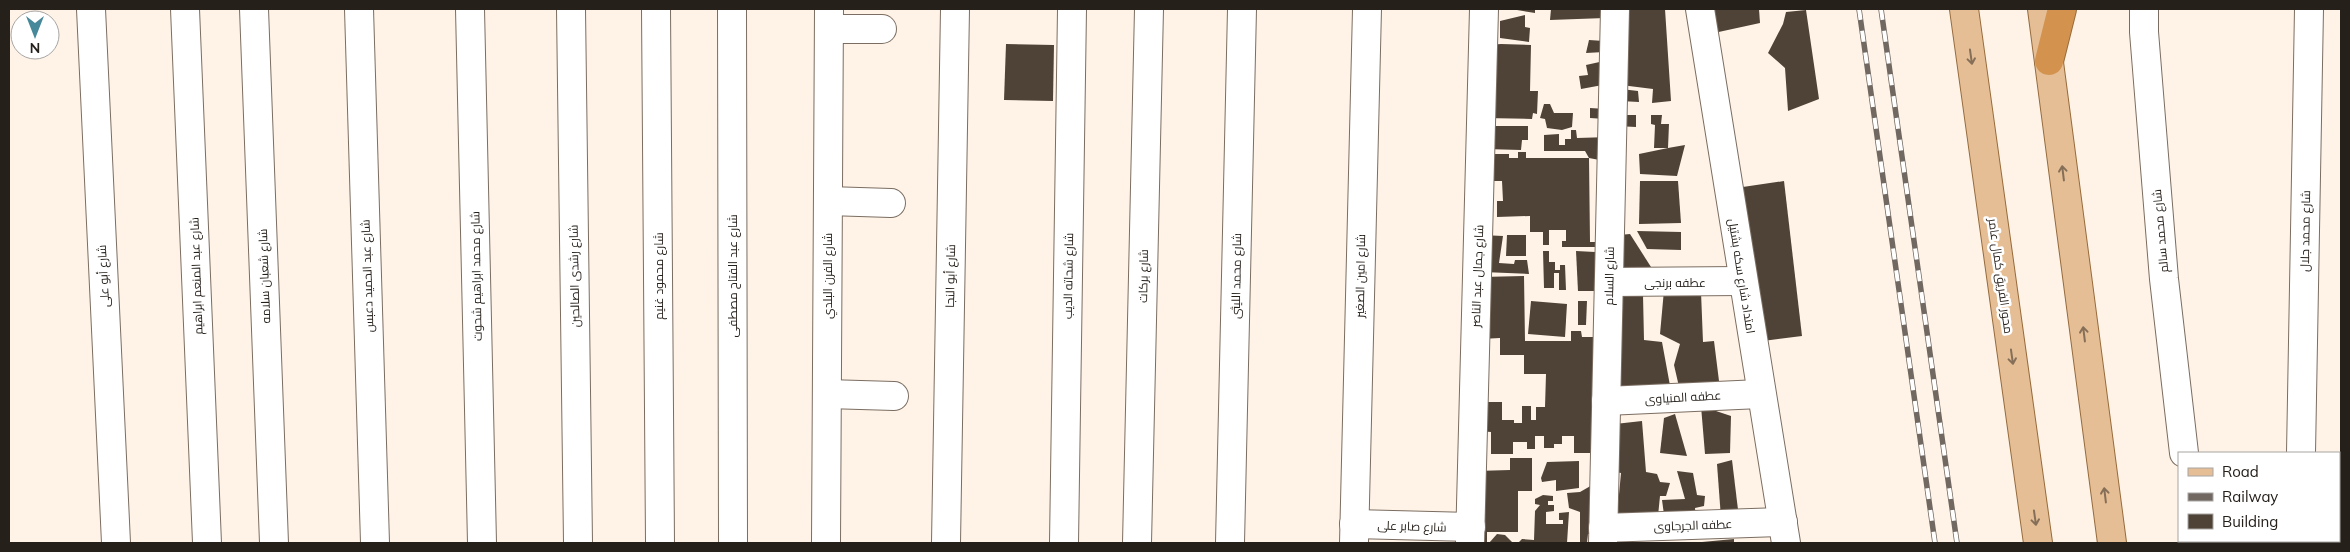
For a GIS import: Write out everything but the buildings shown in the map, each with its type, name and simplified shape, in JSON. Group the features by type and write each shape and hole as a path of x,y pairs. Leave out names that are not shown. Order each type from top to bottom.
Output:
{"highway":[{"path":"2049,60 2062,9"}],"main road":[{"name":"محور الفريق كمال عامر","path":"1964,9 2038,543"},
{"path":"2042,9 2112,543"}],"street":[{"name":"شارع أبو على","path":"91,9 116,543"},
{"name":"شارع عبد المنعم ابراهيم","path":"185,9 207,543"},
{"name":"شارع شعبان سلامه","path":"254,9 274,543"},
{"name":"شارع عبد الحميد دعبس","path":"359,9 375,543"},
{"name":"شارع محمد ابراهيم شحوت","path":"470,9 482,543"},
{"name":"شارع رشدى الصالحين","path":"571,9 578,543"},
{"name":"شارع محمود غنيم","path":"656,9 660,543"},
{"name":"شارع عبد الفتاح مصطفى","path":"732,9 733,543"},
{"name":"شارع أبو النجا","path":"946,543 955,9"},
{"name":"شارع شحاته الديب","path":"1064,543 1072,9"},
{"name":"شارع بركات","path":"1137,543 1149,9"},
{"name":"شارع محمد الليثى","path":"1230,543 1242,9"},
{"name":"شارع امين الصغير","path":"1354,534 1367,9"},
{"name":"شارع جمال عبد الناصر","path":"1470,535 1484,9"},
{"name":"شارع السلام","path":"1603,536 1615,9"},
{"name":"امتداد شارع سكه بشتيل","path":"1700,9 1760,394 1784,533"},
{"name":"شارع محمد سالم","path":"2144,9 2144,41 2160,230 2184,452"},
{"name":"شارع محمد جلال","path":"2301,452 2309,9"},
{"path":"829,19 882,29"},
{"name":"شارع الفرن البلدي","path":"826,543 829,19"},
{"path":"828,202 891,203"},
{"name":"عطفه برنجى","path":"1608,282 1742,281"},
{"path":"827,394 894,396"},
{"name":"عطفه المنياوى","path":"1606,401 1760,394"},
{"name":"عطفه الجرجاوى","path":"1603,536 1784,533"},
{"name":"شارع صابر على","path":"1354,534 1470,535"}],"railway":[{"path":"1859,9 1935,543"},
{"path":"1881,9 1957,543"}]}
